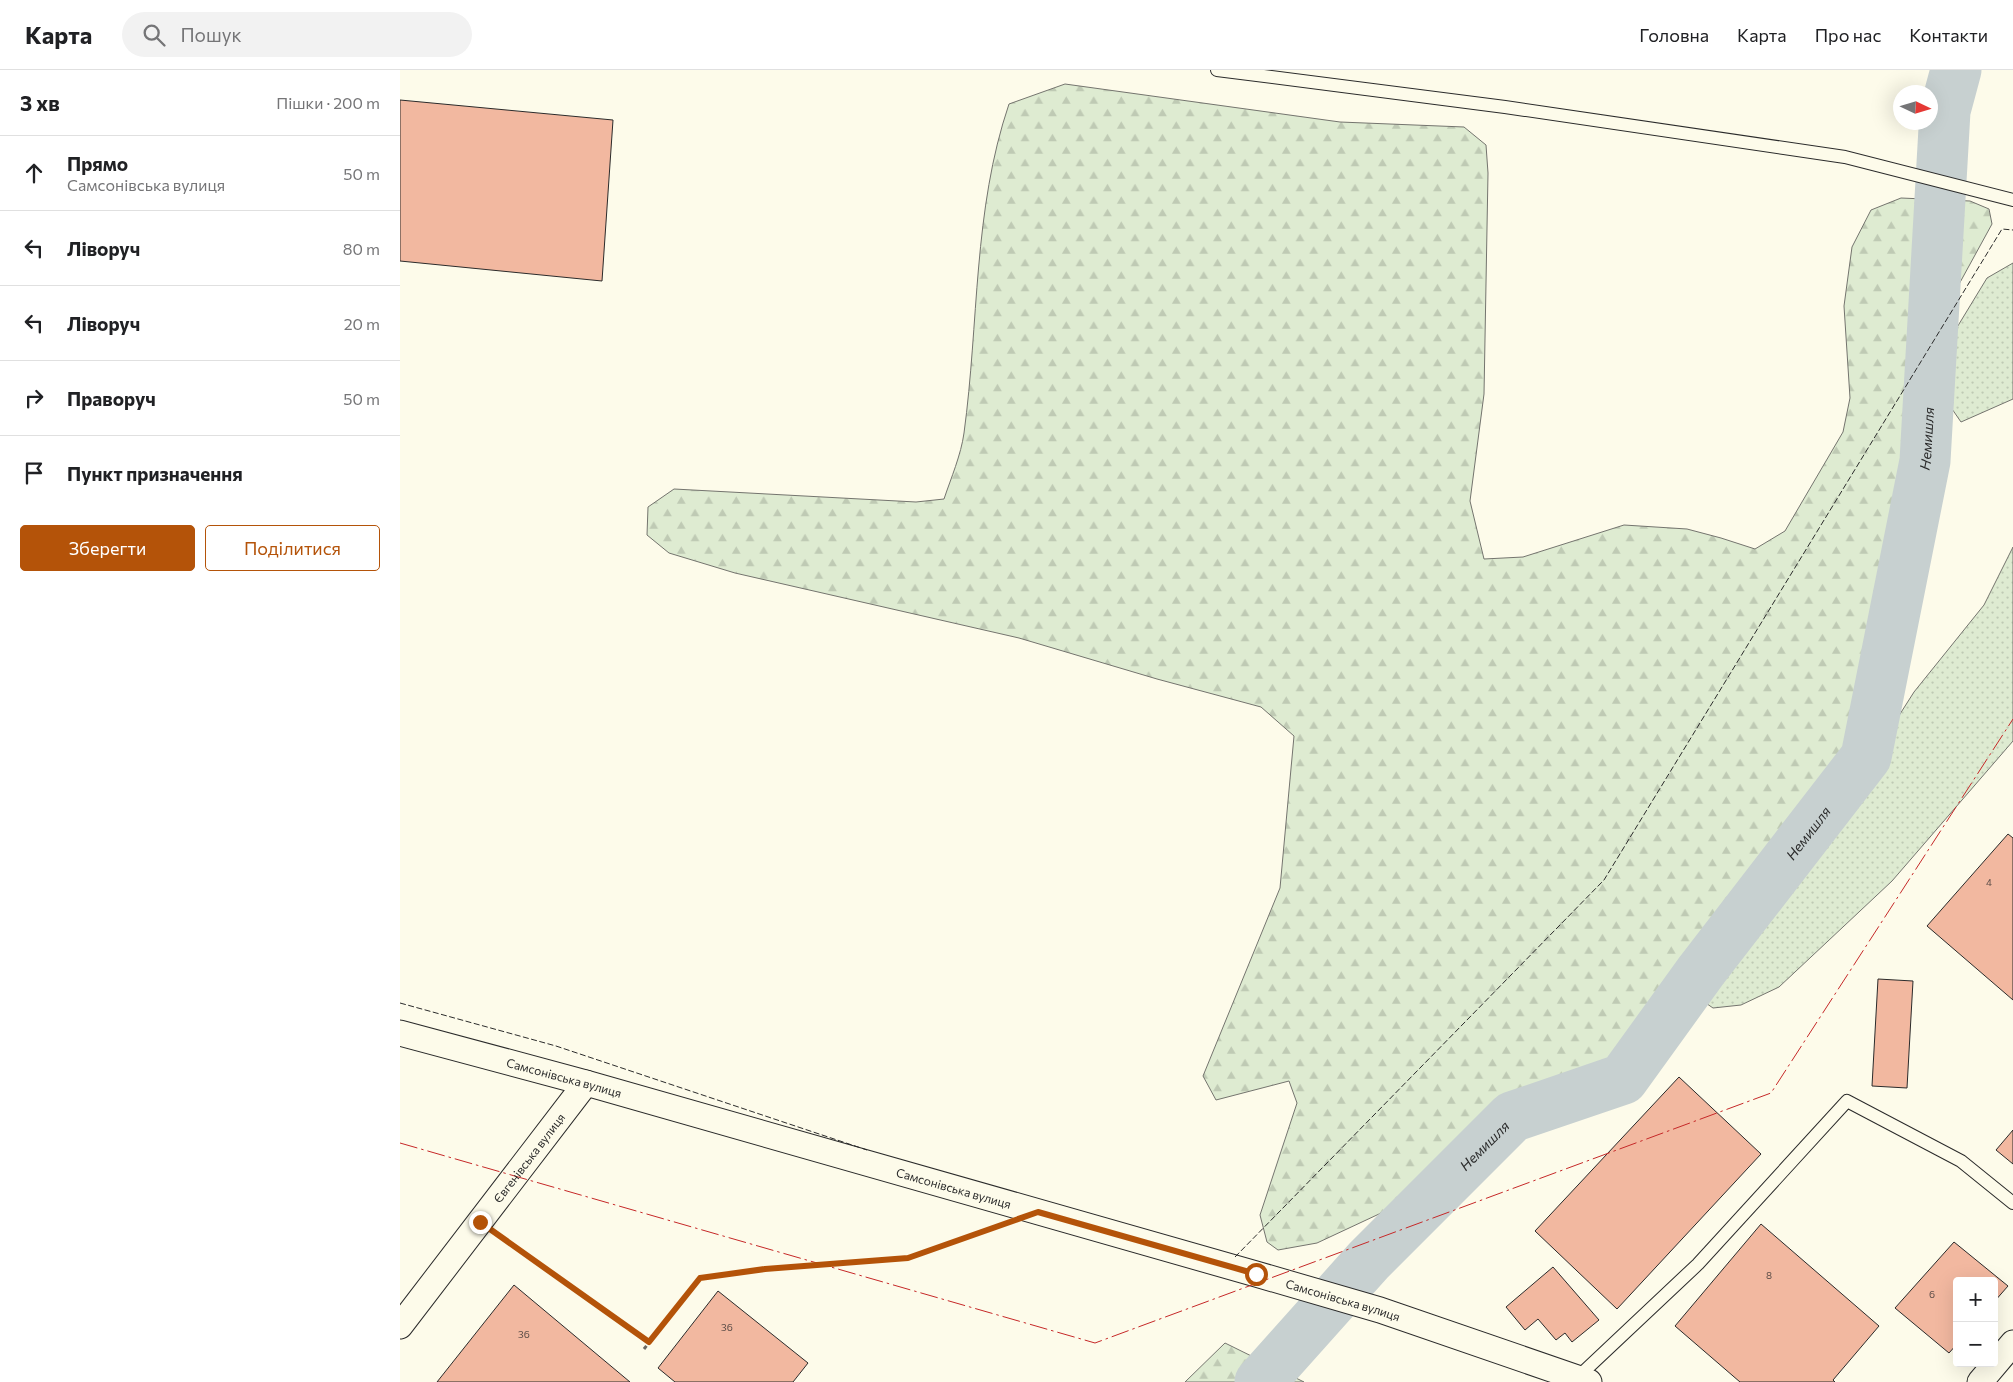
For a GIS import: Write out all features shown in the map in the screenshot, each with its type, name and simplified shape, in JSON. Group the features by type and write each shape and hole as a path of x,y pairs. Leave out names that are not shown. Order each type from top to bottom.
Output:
{"street":[{"name":"Самсонівська вулиця","path":"400,1033 586,1083 1380,1310 1583,1380"},
{"name":"Євгенівська вулиця","path":"400,1326 586,1083"},
{"path":"1980,1382 2013,1343"}],"lane":[{"path":"1217,70 1505,107 1844,157 2013,200"},
{"path":"1583,1380 1698,1264 1847,1101 1961,1162 2013,1203"}],"path":[{"path":"644,1349 700,1278 765,1269 908,1258 1038,1212"},
{"path":"480,1222 649,1342"}],"green space":[{"path":"1065,84 1340,122 1464,127 1486,145 1488,173 1484,394 1470,501 1484,559 1523,557 1624,525 1687,529 1755,549 1785,531 1843,432 1850,398 1844,306 1852,247 1871,210 1901,198 1970,201 1989,209 1992,224 1946,308 1917,351 1909,456 1884,624 1848,759 1616,1067 1493,1111 1394,1207 1317,1243 1278,1250 1267,1242 1260,1215 1297,1103 1289,1081 1216,1100 1203,1076 1280,888 1294,736 1261,707 1157,679 1019,638 735,573 669,553 647,535 648,507 674,489 916,502 944,499 963,441 983,226 997,144 1009,104"},
{"path":"2013,263 2013,399 1961,422 1941,393 1956,329 1987,278"},
{"path":"2013,547 2013,741 1892,881 1779,987 1741,1005 1713,1008 1700,999 1709,979 1862,782 1879,747 1914,692 1984,605"},
{"path":"1225,1343 1304,1382 1185,1382"}],"building":[{"path":"400,100 613,120 602,281 400,261"},
{"path":"2008,834 2013,838 2013,1000 1927,926"},
{"path":"1878,979 1913,981 1907,1088 1872,1086"},
{"path":"1679,1077 1761,1154 1617,1309 1535,1231"},
{"path":"2013,1130 2013,1164 1996,1150"},
{"path":"1761,1224 1879,1326 1833,1380 1835,1382 1740,1382 1675,1326"},
{"path":"1954,1242 1997,1277 1953,1277 1953,1348 1949,1353 1895,1308"},
{"path":"1553,1267 1599,1320 1572,1342 1565,1333 1556,1340 1538,1319 1525,1330 1506,1307"},
{"path":"1998,1278 2008,1286 1998,1297"},
{"path":"514,1285 630,1382 437,1382"},
{"path":"718,1291 808,1363 793,1382 675,1382 658,1368"}],"waterway":[{"name":"Немишля","path":"1260,1382 1369,1260 1512,1117 1623,1079 1701,971 1866,757 1925,461 1945,111 1956,70"}],"fence":[{"path":"1235,1257 1604,880 2002,229 2013,230"},
{"path":"400,1003 556,1046 867,1150"}],"power":[{"path":"400,1143 1095,1343 1771,1093 2013,719"}],"route":[{"path":"480,1222 649,1342 700,1278 765,1269 908,1258 1038,1212 1256,1274"}]}
